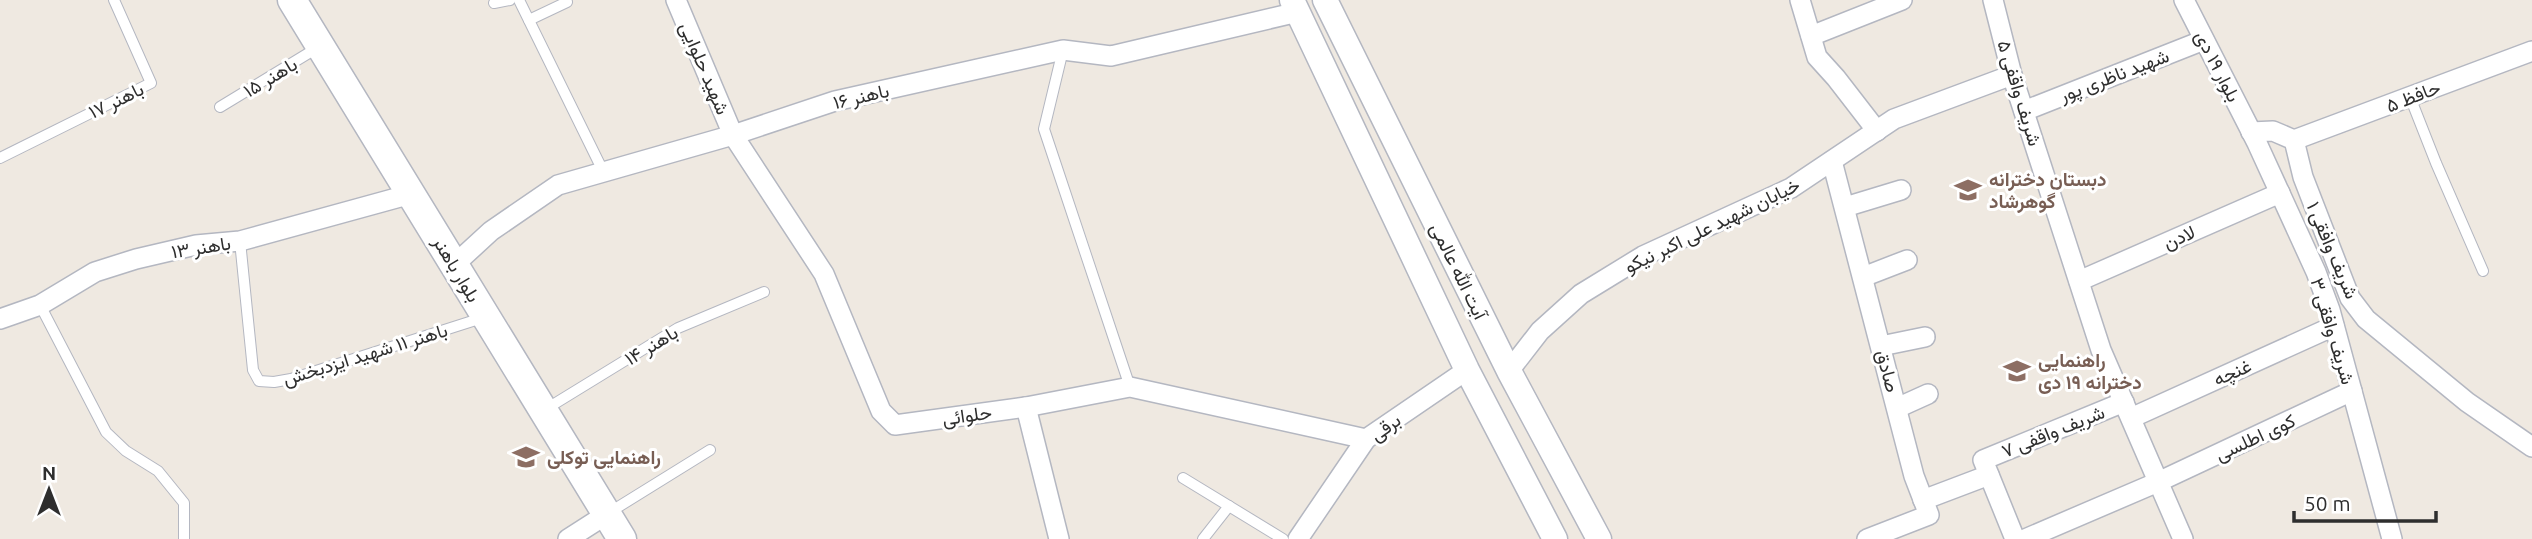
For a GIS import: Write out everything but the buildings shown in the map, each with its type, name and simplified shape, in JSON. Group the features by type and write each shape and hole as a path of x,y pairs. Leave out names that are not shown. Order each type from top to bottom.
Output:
{"main road":[{"name":"بلوار باهنر","path":"298,2 321,46 622,539"}],"street":[{"name":"شهید حلوایی","path":"676,0 733,135"},
{"path":"1800,0 1817,57 1877,131"},
{"path":"1811,36 1902,0"},
{"name":"شریف واقفی ۵","path":"1993,0 2012,75 2101,350 2183,539"},
{"name":"بلوار ۱۹ دی","path":"2184,0 2251,132"},
{"name":"آیت الله عالمی","path":"1328,1 1509,371 1599,539"},
{"name":"باهنر ۱۶","path":"454,265 491,231 558,185 733,135 835,101 1063,50 1111,56 1295,6"},
{"name":"آیت الله عالمی","path":"1295,6 1468,370 1555,539"},
{"name":"شهید ناظری پور","path":"2024,110 2204,40"},
{"name":"حافظ ۵","path":"2294,141 2531,53"},
{"name":"خیابان شهید علی اکبر نیکو","path":"1509,371 1540,331 1581,294 1643,256 1791,188 1894,119 2012,75"},
{"path":"2251,132 2273,131 2294,141"},
{"name":"شریف وافقی ۳","path":"2251,132 2316,272 2334,326 2392,539"},
{"name":"حلوائی","path":"733,135 824,274 881,411 895,425 1026,407 1130,387 1366,439"},
{"name":"شریف وافقی ۱","path":"2294,141 2303,177 2350,298 2366,318 2427,368 2532,447"},
{"name":"صادق","path":"1832,161 1923,500"},
{"path":"1844,207 1901,190"},
{"name":"لادن","path":"2079,281 2280,193"},
{"name":"باهنر ۱۳","path":"0,319 40,305 94,272 136,259 196,245 240,241 411,194"},
{"path":"1863,277 1907,260"},
{"name":"غنچه","path":"2127,410 2334,326"},
{"path":"1881,346 1924,337"},
{"name":"برقی","path":"1298,539 1366,439 1468,370"},
{"name":"کوی اطلسی","path":"2025,539 2158,482 2352,391"},
{"path":"1897,408 1928,394"},
{"path":"1026,407 1059,539"},
{"name":"شریف واقفی ۷","path":"2015,539 1983,460 2127,410"},
{"path":"1867,539 1929,515 1923,500 1989,475"},
{"path":"568,539 607,514"}],"lane":[{"name":"باهنر ۱۷","path":"0,158 151,83 114,0"},
{"path":"494,3 510,0"},
{"path":"519,0 604,173"},
{"path":"529,20 567,2"},
{"name":"باهنر ۱۵","path":"220,107 321,46"},
{"path":"1063,50 1044,129 1130,387"},
{"path":"2410,97 2483,271"},
{"name":"باهنر ۱۱ شهید ایزدبخش","path":"240,241 253,370 259,381 291,379 486,317"},
{"name":"باهنر ۱۴","path":"543,410 678,328 764,292"},
{"path":"40,305 106,432 126,451 158,471 184,503 184,539"},
{"path":"607,514 710,450"},
{"path":"1183,478 1283,539"},
{"path":"1203,539 1229,506"}],"place":[{"name":"دبستان دخترانه گوهرشاد","path":"1968,190"},
{"name":"راهنمایی دخترانه ۱۹ دی","path":"2017,371"},
{"name":"راهنمایی توکلی","path":"526,457"}]}
